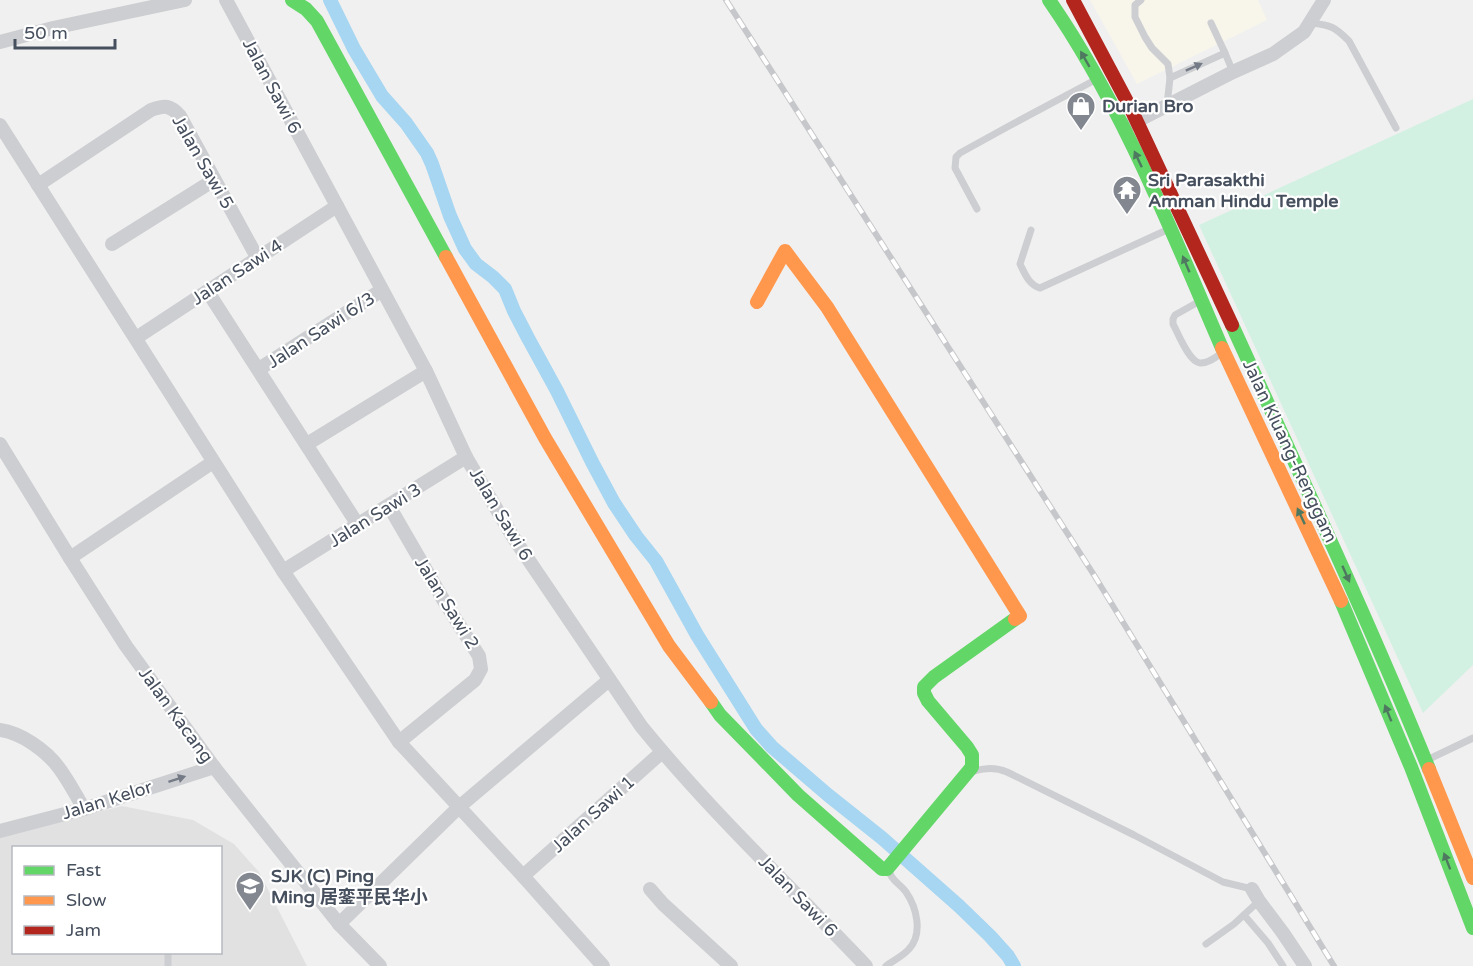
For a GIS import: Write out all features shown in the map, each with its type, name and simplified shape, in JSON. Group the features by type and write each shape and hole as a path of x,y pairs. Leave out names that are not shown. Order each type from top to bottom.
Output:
{"main road":[{"path":"292,0 310,12 316,21 545,438 669,646 720,715 798,795 882,869 891,865 972,767 971,752 930,704 923,692 924,687 937,675 1020,616 826,307 785,252 757,302"},
{"name":"Jalan Kluang-Renggam","path":"1049,0 1069,29 1124,128 1170,228 1224,352 1352,626 1471,920"},
{"name":"Jalan Kluang-Renggam","path":"1073,0 1137,121 1185,222 1340,562 1395,685 1473,878"}],"street":[{"path":"0,42 53,28 185,0"},
{"name":"Jalan Sawi 6","path":"226,0 426,371 466,457 513,537 609,680 662,752 698,793 866,966"},
{"path":"1124,128 1273,54 1304,32 1324,0"},
{"name":"Jalan Sawi 5","path":"38,185 151,110 162,106 172,109 180,117 258,259"},
{"path":"0,125 283,572 399,742 603,966"},
{"path":"112,244 214,180"},
{"name":"Jalan Sawi 4","path":"136,338 337,206"},
{"name":"Jalan Sawi 6/3","path":"259,369 382,290"},
{"path":"208,292 358,525"},
{"path":"307,444 426,371"},
{"name":"Jalan Kacang","path":"0,444 126,646 214,767 339,924 380,966"},
{"name":"Jalan Sawi 3","path":"283,572 466,457"},
{"path":"70,558 213,462"},
{"name":"Jalan Sawi 2","path":"389,506 479,656 481,669 475,680 399,742"},
{"path":"339,924 459,807 609,680"},
{"path":"0,730 10,732 36,745 58,766 84,809"},
{"name":"Jalan Sawi 1","path":"523,876 662,752"},
{"name":"Jalan Kelor","path":"0,831 84,809 214,767"},
{"path":"650,889 663,904 732,966"},
{"path":"1252,889 1305,966"}],"lane":[{"path":"1141,0 1135,5 1135,17 1152,48 1168,64 1170,78 1167,105"},
{"path":"1211,23 1233,72"},
{"path":"1311,23 1326,24 1338,30 1349,41 1396,128"},
{"path":"1170,78 1225,53"},
{"path":"977,209 956,168 956,157 988,136 1097,79"},
{"path":"1031,230 1020,264 1034,287 1040,288 1185,222"},
{"path":"1216,292 1175,315 1173,324 1192,360 1204,363 1224,352"},
{"path":"1411,767 1473,738"},
{"path":"968,772 989,768 1007,771 1223,882 1252,889"},
{"path":"886,966 908,950 916,940 917,927 916,914 911,902 903,888 892,879 891,865"},
{"path":"1206,944 1234,924 1259,901"},
{"path":"1244,915 1268,944 1282,966"}],"shaded area":[{"path":"1090,0 1258,0 1267,20 1137,84"},
{"name":"SJK (C) Ping Ming 居銮平民华小","path":"122,806 193,820 234,844 259,872 307,966 0,966 0,837"}],"green space":[{"path":"1473,99 1473,665 1423,713 1199,225"}],"waterway":[{"path":"330,0 354,49 382,96 406,123 427,153 450,216 465,249 476,264 505,289 514,311 614,503 656,561 697,635 756,729 772,747 882,838 959,906 990,936 1014,966"}],"railway":[{"path":"726,0 1094,575 1334,966"}],"traffic: fast":[{"path":"292,0 306,9 317,21 446,257"},
{"path":"1049,0 1076,41 1123,126 1222,348"},
{"path":"1232,325 1358,601 1429,769"},
{"path":"1341,601 1411,767 1473,928"},
{"path":"711,702 720,715 798,795 882,869 887,869 972,767 972,755 928,701 924,687 934,677 1015,619"}],"traffic: slow":[{"path":"757,302 785,251 827,307 1020,616 1015,619"},
{"path":"446,257 545,438 669,646 711,702"},
{"path":"1222,348 1341,601"},
{"path":"1429,769 1473,878"}],"traffic: jam":[{"path":"1073,0 1131,109 1232,325"}],"place":[{"name":"Durian Bro","path":"1081,132"},
{"name":"Sri Parasakthi Amman Hindu Temple","path":"1127,216"},
{"name":"SJK (C) Ping Ming 居銮平民华小","path":"250,912"}]}
